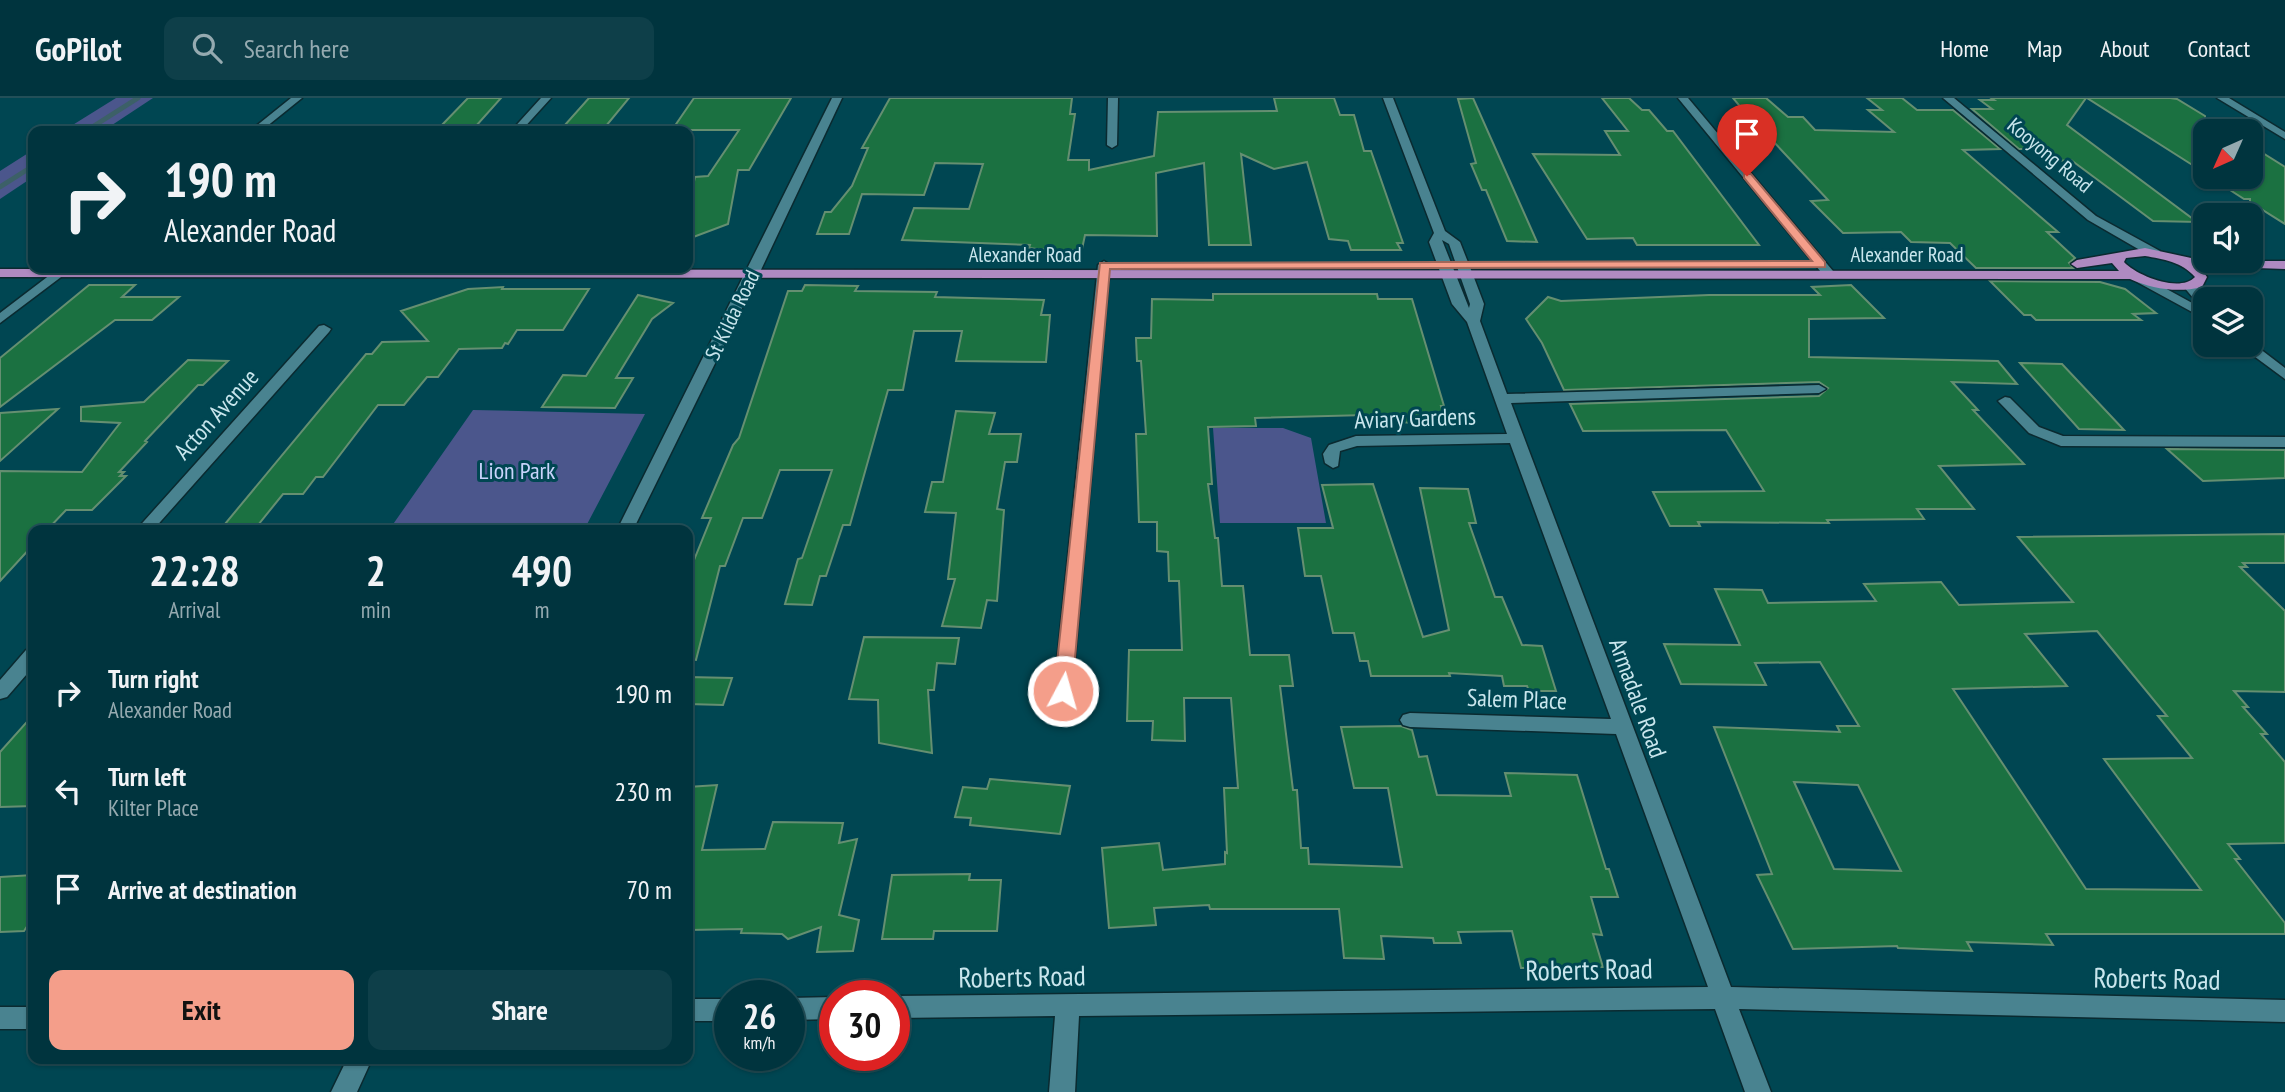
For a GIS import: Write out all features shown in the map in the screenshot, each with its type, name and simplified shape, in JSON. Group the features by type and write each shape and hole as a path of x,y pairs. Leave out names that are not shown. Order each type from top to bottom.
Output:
{"main road":[{"name":"Alexander Road","path":"693,270 1825,269 2063,266 2136,252 2178,260"},
{"path":"2120,256 2120,266 2137,277"},
{"path":"2178,260 2234,266 2285,265"},
{"path":"2178,260 2193,267 2201,277"},
{"path":"0,265 28,265"},
{"name":"Alexander Road","path":"693,265 755,270"},
{"name":"Alexander Road","path":"1825,269 2137,277 2166,285 2189,286"},
{"name":"Alexander Road","path":"0,273 28,272"},
{"path":"2201,277 2228,273 2285,274"},
{"path":"2189,286 2197,284 2201,277"}],"street":[{"path":"261,126 297,98"},
{"path":"521,126 546,98"},
{"name":"St Kilda Road","path":"628,525 755,270 837,98"},
{"path":"1112,145 1113,98"},
{"name":"Armadale Road","path":"1388,98 1440,233 1454,242 1476,304 1473,321"},
{"path":"1682,98 1825,269"},
{"name":"Kooyong Road","path":"1948,98 2092,218 2156,254"},
{"path":"2222,98 2285,136"},
{"name":"Kooyong Road","path":"2092,218 2120,256"},
{"name":"Armadale Road","path":"1440,233 1435,242 1445,270 1459,304 1473,321 1514,438 1758,1092"},
{"path":"1063,691 1104,270"},
{"path":"0,319 60,273"},
{"path":"2137,277 2193,308"},
{"path":"2189,286 2193,290"},
{"name":"Acton Avenue","path":"148,525 324,330"},
{"path":"2262,357 2285,375"},
{"path":"1500,399 1819,389"},
{"path":"2005,401 2034,430 2061,441 2285,442"},
{"name":"Aviary Gardens","path":"1333,463 1331,454 1334,448 1356,441 1514,438"},
{"path":"0,692 28,661"},
{"name":"Salem Place","path":"1410,720 1622,727"},
{"name":"Roberts Road","path":"910,1007 1723,998 2285,1011"},
{"path":"1062,1092 1068,1005"},
{"path":"693,1010 714,1010"},
{"path":"0,1018 28,1018"},
{"path":"344,1092 358,1064"}],"green space":[{"path":"116,98 153,98 111,126 71,126"},
{"path":"28,153 28,180 0,199 0,171"},
{"name":"Lion Park","path":"473,410 645,414 587,525 392,525"},
{"path":"1213,428 1283,428 1311,438 1326,523 1220,523"}],"building":[{"path":"468,98 501,98 476,126 441,126"},
{"path":"589,98 629,98 606,126 564,126"},
{"path":"694,98 791,98 749,170 738,170 728,224 693,237 695,177 708,176 739,130 693,130 693,126 675,126"},
{"path":"890,98 1072,98 1070,114 1075,114 1068,160 1089,160 1089,170 1154,156 1158,112 1277,111 1274,98 1334,98 1340,115 1354,115 1364,151 1371,151 1403,243 1397,243 1401,250 1351,250 1348,241 1329,239 1307,162 1274,169 1241,154 1251,245 1209,245 1204,163 1156,173 1157,236 1085,235 1082,249 1067,251 1029,248 1030,245 902,240 914,208 969,209 983,164 935,163 924,195 862,194 849,234 817,234 825,212 831,212 852,186 868,148 862,148"},
{"path":"1473,98 1537,242 1507,241 1486,190 1482,190 1471,164 1476,163 1458,99"},
{"path":"1602,98 1629,98 1642,110 1649,110 1667,131 1673,131 1759,245 1637,245 1633,238 1587,239 1533,154 1620,155 1605,131 1628,131"},
{"path":"1733,98 1766,98 1788,117 1803,117 1815,130 1894,132 1868,110 1882,110 1867,98 1902,98 1917,110 1953,110 2000,149 1963,150 2058,232 2047,232 2075,258 2069,263 2073,268 1976,268 1950,243 1911,242 1901,232 1843,233 1811,201 1828,200 1772,140 1768,140"},
{"path":"1991,98 2086,98 2067,125 2193,219 2193,222 2153,221 2071,160 2057,161 2041,149 2019,149 1972,109 1992,109 1980,100 1994,100"},
{"path":"2087,98 2177,99 2205,116 2205,119 2193,119 2193,165"},
{"path":"2263,153 2285,167 2285,224 2263,210 2263,203 2252,203 2250,199 2244,199 2229,189 2263,189"},
{"path":"1990,281 2100,282 2125,289 2156,313 2133,314 2141,320 2036,320 2031,315 2024,315"},
{"path":"89,285 135,285 122,297 179,297 152,320 115,320 0,407 0,358"},
{"path":"805,285 858,286 855,291 937,292 935,297 1044,300 1041,315 1050,315 1046,362 956,361 962,331 914,331 903,390 888,390 850,525 843,525 826,576 820,576 812,605 785,604 798,559 802,558 832,470 780,470 762,518 743,518 725,566 720,566 696,660 693,660 693,563 711,518 702,518 733,445 739,438 788,291 802,291"},
{"path":"1851,285 1884,318 1809,319 1809,357 1998,361 2017,384 1952,382 1978,410 1973,410 2024,464 1939,466 1974,509 1917,509 1924,519 1827,520 1829,523 1698,522 1700,526 1670,526 1653,492 1764,491 1726,430 1583,431 1570,404 1819,396 1828,388 1819,382 1564,390 1542,343 1526,319 1548,297 1561,301 1709,295 1820,295 1812,287"},
{"path":"468,289 589,289 563,330 517,330 502,348 459,349 438,377 427,377 404,405 378,405 323,477 316,477 303,494 283,494 258,525 224,525 366,354 372,354 382,342 428,341 401,311"},
{"path":"1213,294 1377,294 1378,299 1412,299 1444,406 1441,406 1447,424 1366,421 1366,415 1255,418 1256,426 1208,427 1212,484 1208,484 1215,538 1218,538 1222,586 1243,586 1250,655 1289,655 1293,686 1280,686 1293,790 1297,790 1301,848 1308,848 1309,864 1402,867 1388,788 1354,788 1341,727 1401,726 1412,730 1419,757 1427,756 1437,795 1511,796 1505,773 1577,775 1606,869 1609,869 1618,897 1591,897 1602,935 1593,934 1603,967 1521,968 1512,931 1458,932 1461,943 1434,943 1433,938 1381,936 1384,959 1344,958 1339,909 1210,909 1209,905 1154,908 1156,925 1109,928 1102,848 1159,843 1163,870 1225,864 1225,852 1227,853 1224,788 1238,788 1231,698 1184,698 1185,741 1152,740 1153,721 1127,721 1129,650 1182,650 1179,581 1169,581 1168,552 1157,551 1157,522 1139,522 1136,434 1146,434 1141,361 1137,361 1136,338 1151,338 1152,299 1213,300"},
{"path":"638,295 673,303 652,319 616,378 633,378 615,408 542,407 563,375 586,376"},
{"path":"188,360 228,361 203,385 198,385 145,441 147,442 119,472 124,472 120,476 126,476 92,510 66,510 52,525 28,525 28,550 0,581 0,471 82,472 120,423 81,421 81,407 144,402"},
{"path":"2020,363 2062,364 2124,430 2079,429"},
{"path":"58,409 0,461 0,413"},
{"path":"956,411 995,413 989,434 1021,434 1017,462 1005,462 997,509 1004,510 997,601 987,600 981,628 942,626 955,579 948,579 956,513 925,512 932,482 943,482"},
{"path":"2167,449 2285,450 2285,478 2203,481"},
{"path":"1373,484 1423,637 1449,630 1420,488 1468,489 1476,523 1469,523 1495,597 1502,597 1522,645 1542,646 1556,691 1529,691 1527,686 1504,686 1502,676 1449,673 1450,676 1371,676 1368,661 1360,661 1354,633 1333,633 1321,576 1305,576 1298,528 1333,528 1322,485"},
{"path":"2285,534 2285,563 2243,563 2247,567 2240,567 2285,611 2285,692 2234,691 2248,707 2243,707 2267,734 2261,734 2285,762 2285,843 2228,844 2240,859 2235,859 2285,923 2285,934 2046,934 2053,945 1967,942 1972,951 1897,946 1793,949 1757,875 1772,874 1714,727 1840,732 1837,726 1859,726 1820,662 1755,663 1766,685 1681,684 1664,644 1740,645 1715,589 1762,590 1768,603 1876,601 1864,584 1941,582 1959,605 2073,602 2018,537","holes":["2097,631 2167,716 2158,716 2192,758 2104,759 2201,890 2086,889 1953,689 2067,686 2025,634","1794,782 1858,785 1901,871 1834,869"]},
{"path":"864,637 959,638 955,664 937,663 934,690 928,690 932,753 879,743 878,700 849,699"},
{"path":"693,677 732,678 723,705 693,704"},
{"path":"28,721 28,806 0,807 0,752"},
{"path":"990,779 1070,786 1060,834 970,825 971,818 955,817 963,787 987,789"},
{"path":"717,785 702,850 765,849 773,822 843,823 839,843 857,839 839,915 859,920 853,951 817,952 821,927 788,939 782,934 741,933 742,929 693,930 693,787"},
{"path":"970,874 969,880 1001,880 997,931 934,931 933,939 882,939 892,875"},
{"path":"28,875 28,925 24,931 0,932 0,877"}],"waterway":[{"path":"94,126 138,98"},
{"path":"0,187 28,169"}],"route":[{"path":"1063,691 1104,265 1821,265 1747,176"}]}
